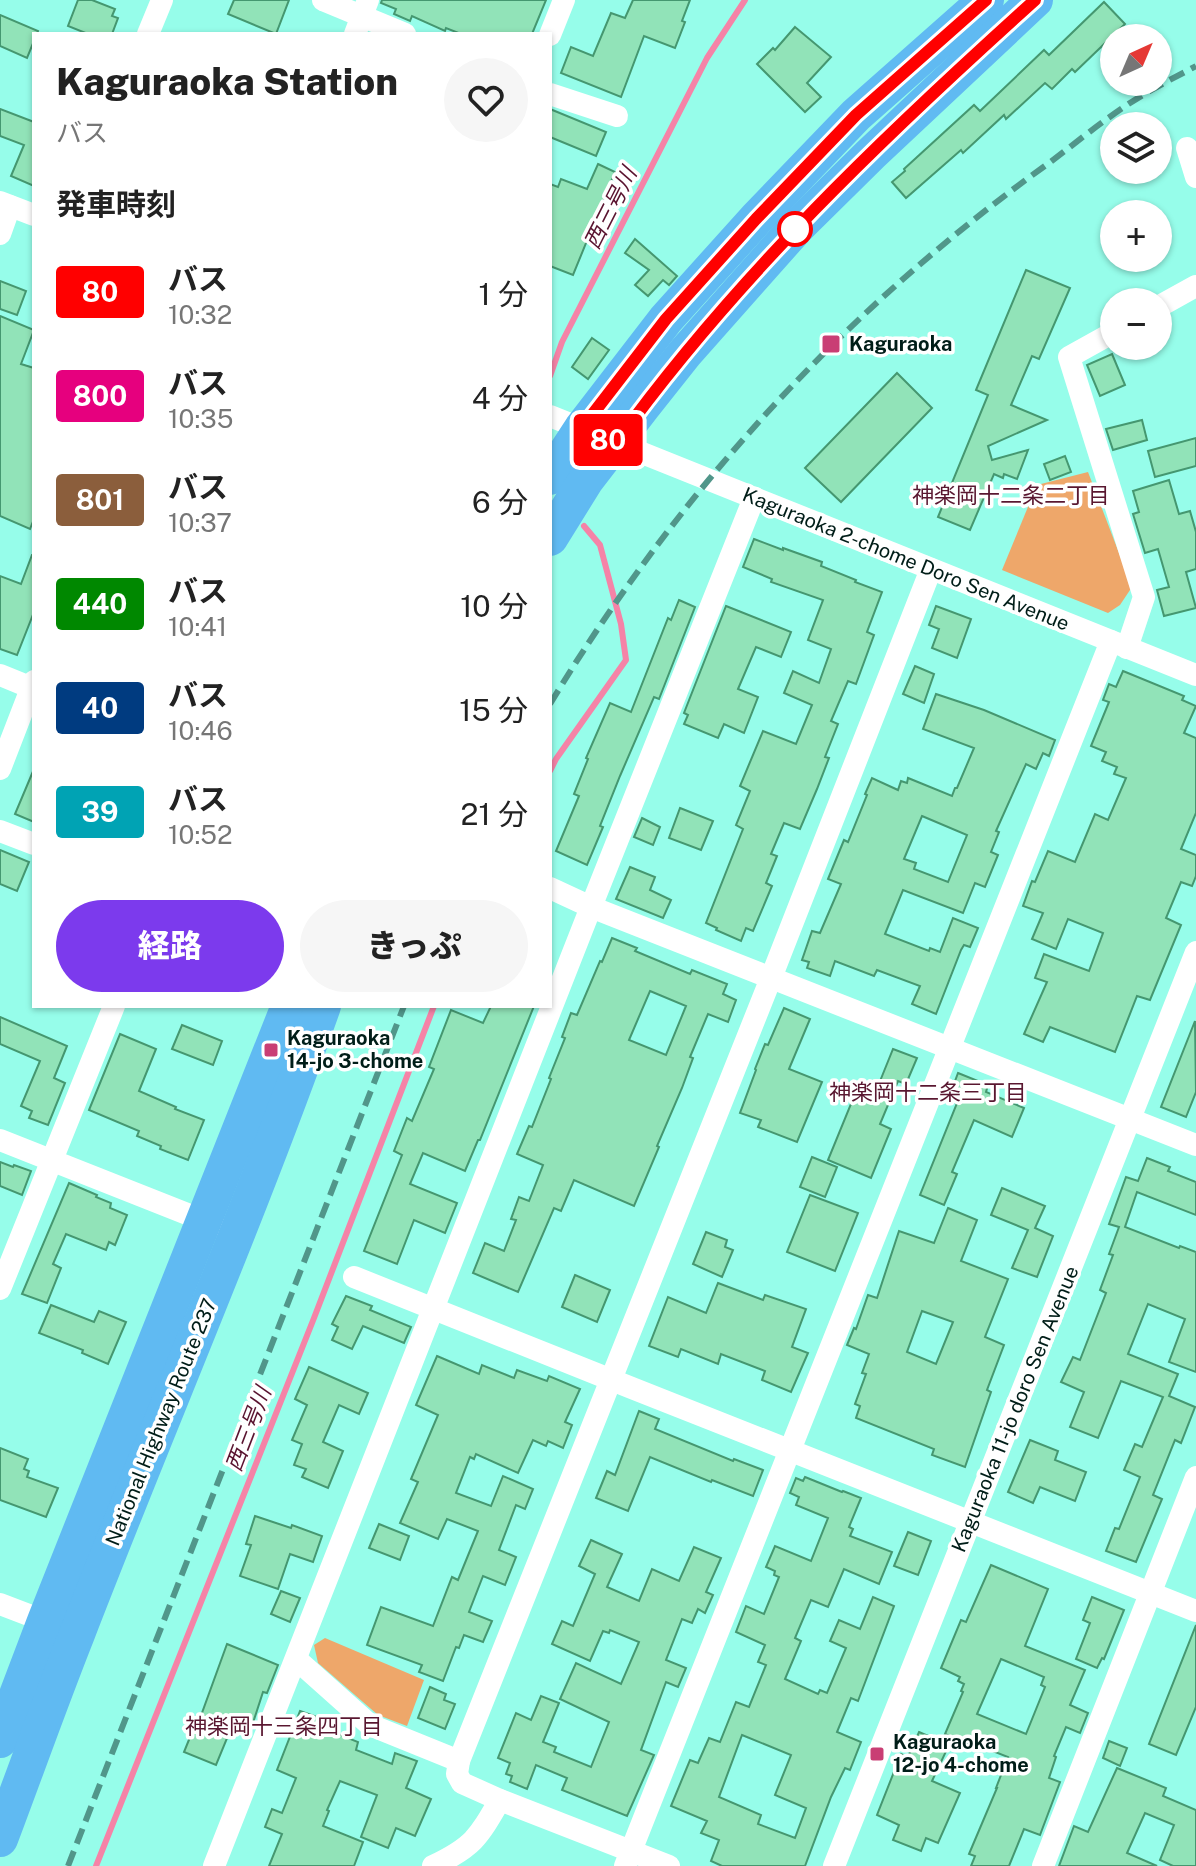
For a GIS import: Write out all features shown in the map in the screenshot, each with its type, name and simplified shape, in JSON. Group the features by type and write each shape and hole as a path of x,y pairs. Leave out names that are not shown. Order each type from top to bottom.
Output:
{"highway":[{"path":"552,470 566,422 856,115 972,16 1035,0"},
{"path":"552,535 586,480 685,353 795,229 972,16"},
{"name":"National Highway Route 237","path":"0,1839 61,1627 203,1220 288,1008"},
{"name":"National Highway Route 237","path":"0,1740 61,1627 237,1234 322,1008"}],"street":[{"path":"149,32 162,0"},
{"path":"323,0 400,32"},
{"path":"551,32 564,0"},
{"path":"552,95 617,116"},
{"path":"1187,148 1196,177"},
{"path":"0,234 5,204 32,214"},
{"path":"1172,299 1196,286"},
{"path":"628,1858 950,1049 1119,644 1144,597 1069,357 1100,340"},
{"name":"Kaguraoka 2-chome Doro Sen Avenue","path":"566,422 1196,675"},
{"path":"552,1006 754,498"},
{"path":"669,1866 628,1858 462,1783 457,1774 459,1761 931,569"},
{"path":"0,675 32,684"},
{"path":"0,769 32,687"},
{"path":"0,831 32,843"},
{"path":"552,889 1196,1145"},
{"name":"Kaguraoka 11-jo doro Sen Avenue","path":"834,1866 1196,952"},
{"path":"0,1289 113,1008"},
{"path":"214,1866 551,1008"},
{"path":"0,1140 237,1234"},
{"path":"354,1277 1196,1611"},
{"path":"1043,1866 1196,1477"},
{"path":"0,1604 61,1627"},
{"path":"296,1659 370,1725 459,1761"},
{"path":"433,1866 459,1854 479,1836 500,1800"}],"shaded area":[{"path":"1088,472 1132,587 1120,605 1108,613 1002,570 1037,485"},
{"path":"325,1638 424,1680 407,1726 378,1715 318,1663 314,1645"}],"building":[{"path":"78,0 92,0 115,9 112,16 118,18 113,32 83,32 68,26"},
{"path":"234,0 289,0 277,32 228,14"},
{"path":"382,0 546,0 533,32 456,32 446,28 445,31 412,16 410,21 394,14 396,9 381,3"},
{"path":"633,0 690,0 675,48 644,36 621,97 561,73 571,47 593,56 611,13 625,18"},
{"path":"1104,2 1125,24 1100,24 1100,48 1075,72 1072,69 1052,89 1045,83 1006,119 1004,115 963,153 961,150 906,198 892,182 904,169 974,105 980,111 1044,50 1049,55"},
{"path":"0,15 38,31 32,32 32,46 27,58 0,46"},
{"path":"795,27 831,57 807,83 821,97 805,112 757,64 773,48 775,50"},
{"path":"0,109 32,121 32,185 11,176 24,145 0,136"},
{"path":"552,110 606,132 596,156 552,138"},
{"path":"598,164 615,172 573,275 552,267 552,185 558,187 561,179 587,189"},
{"path":"635,239 677,276 669,285 663,280 648,296 635,285 649,270 625,253"},
{"path":"1026,270 1070,288 1039,359 1032,356 1011,405 1047,420 988,446 992,460 1028,450 1017,479 994,474 970,530 938,517 988,395 976,390"},
{"path":"0,281 26,291 17,315 0,309"},
{"path":"0,316 32,329 21,364 32,367 32,524 30,529 0,516"},
{"path":"592,338 609,350 588,379 572,367"},
{"path":"1100,359 1115,360 1125,385 1100,396 1087,365"},
{"path":"897,373 932,408 841,502 805,468"},
{"path":"1142,420 1147,440 1113,450 1106,429"},
{"path":"1196,438 1196,466 1155,477 1148,451"},
{"path":"1065,456 1071,472 1050,480 1044,464"},
{"path":"1169,480 1179,514 1190,511 1196,532 1196,569 1186,572 1196,608 1164,616 1157,590 1169,587 1158,549 1145,553 1133,514 1139,512 1133,491"},
{"path":"754,539 822,562 821,566 882,592 867,632 874,635 856,684 848,681 831,721 838,724 817,789 800,829 784,823 771,854 777,856 766,883 772,886 753,931 746,928 741,941 706,923 743,829 736,825 750,791 740,786 763,731 796,744 812,705 784,693 793,671 819,683 831,649 808,640 823,600 771,582 772,579 743,567"},
{"path":"32,555 32,617 17,655 0,649 0,576 21,584"},
{"path":"679,600 695,607 659,699 654,697 620,776 587,865 556,851 579,796 574,794 586,758 610,703 631,712 668,618 671,620"},
{"path":"726,606 791,632 781,657 756,647 738,689 758,697 744,733 724,724 718,738 684,724 688,715 684,713"},
{"path":"936,606 971,619 957,658 932,648 939,629 929,625"},
{"path":"915,666 934,674 924,703 903,694"},
{"path":"1123,671 1184,696 1182,700 1196,706 1184,733 1196,738 1196,813 1181,849 1196,855 1196,876 1192,886 1181,882 1166,918 1181,925 1150,1000 1137,996 1115,1052 1050,1027 1043,1042 1024,1034 1047,982 1035,978 1044,954 1089,971 1103,933 1068,919 1056,949 1032,939 1043,913 1023,906 1048,851 1075,862 1095,814 1108,820 1126,778 1114,774 1117,767 1102,761 1106,752 1091,746 1109,702 1103,700 1109,684 1116,687"},
{"path":"936,694 1055,740 1049,756 1043,753 1036,769 1026,764 996,831 999,832 991,852 998,855 985,887 975,883 963,913 903,890 885,934 929,951 930,948 940,952 953,918 978,928 970,947 964,945 961,950 936,1014 912,1004 920,986 877,970 874,976 835,961 830,976 807,968 809,962 802,960 812,931 820,933 841,884 828,879 844,840 848,842 872,778 898,790 901,781 907,783 908,778 952,796 957,788 974,748 923,729","holes":["922,816 967,835 948,882 914,869 916,863 904,859"]},
{"path":"32,774 32,821 15,814"},
{"path":"680,808 713,821 701,850 669,838"},
{"path":"642,818 660,827 653,845 634,837"},
{"path":"0,850 29,862 17,891 0,884"},
{"path":"630,867 655,877 650,890 671,900 663,918 616,899"},
{"path":"612,938 690,974 692,970 727,984 723,994 736,1000 728,1022 708,1014 634,1206 574,1180 561,1211 554,1208 518,1292 473,1273 485,1243 504,1251 516,1220 511,1219 519,1197 529,1201 543,1165 517,1154 529,1126 532,1127 551,1079 571,1013 577,1015","holes":["650,991 686,1006 666,1055 629,1040"]},
{"path":"490,1008 533,1008 465,1171 423,1153 410,1184 457,1203 445,1233 414,1220 397,1264 364,1251 402,1155 394,1151 407,1118 412,1121 434,1069 429,1067 451,1010 483,1023"},
{"path":"784,1008 810,1019 789,1069 822,1082 797,1142 758,1127 761,1120 740,1113 765,1044 768,1045"},
{"path":"0,1017 67,1046 54,1078 65,1083 48,1125 29,1118 32,1111 21,1106 40,1061 0,1044"},
{"path":"1195,1021 1196,1092 1186,1117 1161,1107"},
{"path":"182,1025 222,1041 213,1065 172,1049"},
{"path":"120,1034 156,1049 139,1091 204,1120 188,1160 137,1136 139,1131 89,1110"},
{"path":"893,1049 917,1058 906,1084 898,1081 880,1124 891,1129 871,1178 828,1160 855,1094 872,1101"},
{"path":"958,1073 988,1085 986,1092 1024,1108 1012,1137 974,1120 952,1172 957,1174 944,1205 920,1195 957,1103 948,1100"},
{"path":"812,1157 837,1167 825,1197 800,1187"},
{"path":"1147,1158 1170,1167 1168,1171 1196,1182 1196,1215 1137,1192 1125,1227 1196,1252 1196,1372 1169,1362 1185,1319 1148,1304 1128,1354 1178,1374 1169,1396 1195,1407 1181,1443 1175,1440 1153,1495 1162,1499 1136,1562 1106,1551 1115,1528 1119,1529 1140,1477 1124,1470 1135,1444 1142,1447 1163,1397 1121,1381 1098,1438 1070,1427 1084,1392 1061,1382 1073,1357 1080,1360 1106,1293 1100,1290 1119,1227 1109,1224 1126,1177 1138,1181"},
{"path":"0,1162 31,1171 22,1195 0,1186"},
{"path":"69,1183 97,1195 111,1203 110,1208 127,1215 115,1245 109,1242 106,1250 66,1234 53,1264 61,1268 47,1303 22,1294"},
{"path":"1002,1188 1045,1206 1035,1228 1053,1236 1037,1277 1012,1268 1028,1230 991,1215"},
{"path":"810,1195 858,1213 835,1271 787,1252"},
{"path":"948,1208 977,1220 961,1261 1008,1279 985,1337 1004,1345 987,1390 991,1392 965,1467 932,1455 934,1449 856,1418 860,1406 855,1404 866,1374 862,1373 869,1354 847,1345 868,1295 877,1298 899,1231 934,1243","holes":["922,1311 953,1322 936,1364 907,1352"]},
{"path":"706,1232 727,1240 725,1247 733,1250 722,1277 693,1264"},
{"path":"575,1275 610,1290 597,1322 562,1307"},
{"path":"718,1283 763,1300 765,1295 806,1309 792,1347 808,1353 791,1392 762,1380 765,1371 721,1354 718,1364 681,1349 678,1357 649,1346 668,1297 706,1313"},
{"path":"346,1296 411,1327 404,1343 363,1326 352,1349 332,1340 338,1327 332,1324"},
{"path":"51,1305 94,1322 99,1311 126,1322 108,1364 82,1353 83,1350 39,1333"},
{"path":"437,1356 479,1374 482,1365 514,1378 517,1370 547,1381 549,1376 580,1389 565,1422 572,1425 563,1448 548,1441 546,1446 533,1440 518,1473 476,1454 474,1459 470,1457 456,1493 491,1506 503,1476 533,1489 525,1509 516,1505 499,1550 516,1557 505,1585 483,1576 469,1612 492,1621 483,1642 464,1635 443,1681 419,1672 422,1665 367,1645 381,1607 433,1626 452,1577 458,1580 478,1531 447,1519 438,1539 400,1523 418,1482 411,1479 438,1415 416,1405"},
{"path":"309,1367 368,1393 359,1414 339,1405 323,1442 343,1451 328,1488 302,1477 306,1469 294,1465 302,1444 292,1440 307,1405 295,1399"},
{"path":"639,1411 659,1419 655,1429 763,1470 753,1496 650,1457 628,1511 596,1498 607,1471 615,1475"},
{"path":"1030,1440 1058,1451 1055,1460 1086,1472 1075,1501 1040,1487 1033,1503 1008,1492"},
{"path":"0,1448 28,1459 24,1469 29,1471 27,1477 58,1488 46,1517 0,1500"},
{"path":"805,1477 861,1498 849,1527 853,1529 850,1536 892,1552 879,1584 844,1569 828,1607 811,1600 795,1638 801,1641 785,1679 818,1694 820,1690 827,1693 846,1648 830,1641 839,1620 860,1629 873,1597 894,1606 858,1701 851,1698 837,1732 861,1742 850,1770 845,1768 831,1797 805,1866 722,1866 711,1861 719,1840 701,1833 707,1821 671,1806 690,1760 698,1763 709,1738 720,1742 736,1702 749,1707 766,1665 758,1662 765,1645 736,1632 746,1606 764,1614 779,1577 766,1567 775,1546 811,1561 828,1518 796,1505 799,1497 790,1493 796,1478 803,1481","holes":["742,1735 791,1755 775,1795 806,1808 795,1838 758,1824 761,1815 719,1797"]},
{"path":"255,1516 322,1536 313,1562 290,1554 278,1589 240,1576 251,1545 246,1544"},
{"path":"379,1524 409,1536 400,1560 369,1548"},
{"path":"908,1532 931,1541 918,1575 894,1566"},
{"path":"591,1540 622,1554 607,1587 639,1601 652,1569 679,1581 694,1547 721,1558 706,1592 713,1595 705,1613 698,1609 692,1623 682,1619 666,1660 686,1668 678,1687 666,1682 641,1750 654,1755 627,1816 562,1790 567,1778 536,1765 527,1789 510,1782 512,1776 506,1774 510,1763 498,1758 516,1713 531,1720 541,1696 559,1703 543,1742 556,1747 554,1752 591,1767 609,1722 560,1699 576,1663 621,1684 639,1642 610,1630 609,1633 603,1631 590,1661 552,1644 562,1621 573,1626 595,1574 579,1566"},
{"path":"991,1565 1048,1589 1025,1646 1085,1670 1070,1705 1088,1713 1080,1733 1066,1727 1054,1756 1049,1778 1060,1782 1040,1835 1024,1829 1009,1866 971,1866 975,1856 969,1854 1008,1757 975,1744 973,1747 945,1734 964,1684 958,1681 960,1677 941,1668 961,1620 966,1622","holes":["1001,1659 1044,1677 1041,1685 1045,1687 1026,1734 977,1714"]},
{"path":"281,1591 300,1598 290,1622 271,1614"},
{"path":"1092,1597 1124,1610 1104,1659 1097,1668 1076,1659 1090,1623 1083,1620"},
{"path":"1196,1625 1196,1707 1176,1755 1149,1744"},
{"path":"227,1644 278,1665 267,1693 263,1692 250,1732 232,1726 216,1765 184,1752 199,1721"},
{"path":"430,1687 446,1694 444,1700 455,1704 445,1729 418,1718"},
{"path":"300,1711 320,1718 318,1722 324,1725 323,1728 358,1742 356,1750 392,1764 395,1753 417,1761 406,1788 431,1799 415,1836 396,1828 388,1848 361,1837 377,1795 340,1781 323,1826 363,1842 354,1866 269,1866 282,1834 265,1827 272,1809 282,1813 296,1778 277,1770"},
{"path":"919,1732 949,1745 932,1781 960,1793 938,1843 926,1838 921,1851 893,1840 899,1825 877,1815 901,1754 908,1757"},
{"path":"1109,1741 1127,1748 1120,1766 1103,1758"},
{"path":"1117,1768 1166,1788 1163,1796 1196,1810 1196,1866 1173,1866 1160,1860 1174,1825 1145,1813 1127,1853 1157,1866 1059,1866 1074,1826 1088,1832"}],"waterway":[{"name":"西三号川","path":"552,370 562,342 707,58 745,0"},
{"name":"西三号川","path":"552,767 626,660 621,624 600,545 584,526"},
{"name":"西三号川","path":"96,1866 314,1318 433,1008"}],"railway":[{"path":"552,701 600,625 654,549 711,477 836,342 903,279 974,219 1122,108 1196,66"},
{"path":"68,1866 403,1008"}],"bus line":[{"name":"80","path":"986,0 856,115 756,219 666,319 582,428 616,443 685,353 795,229 1035,0"}],"place":[{"name":"Kaguraoka","path":"831,344"},
{"name":"Kaguraoka 14-jo 3-chome","path":"271,1050"},
{"name":"Kaguraoka 12-jo 4-chome","path":"877,1754"}],"district":[{"name":"神楽岡十二条二丁目","path":"1011,495"},
{"name":"神楽岡十二条三丁目","path":"928,1092"},
{"name":"神楽岡十三条四丁目","path":"284,1726"}]}
